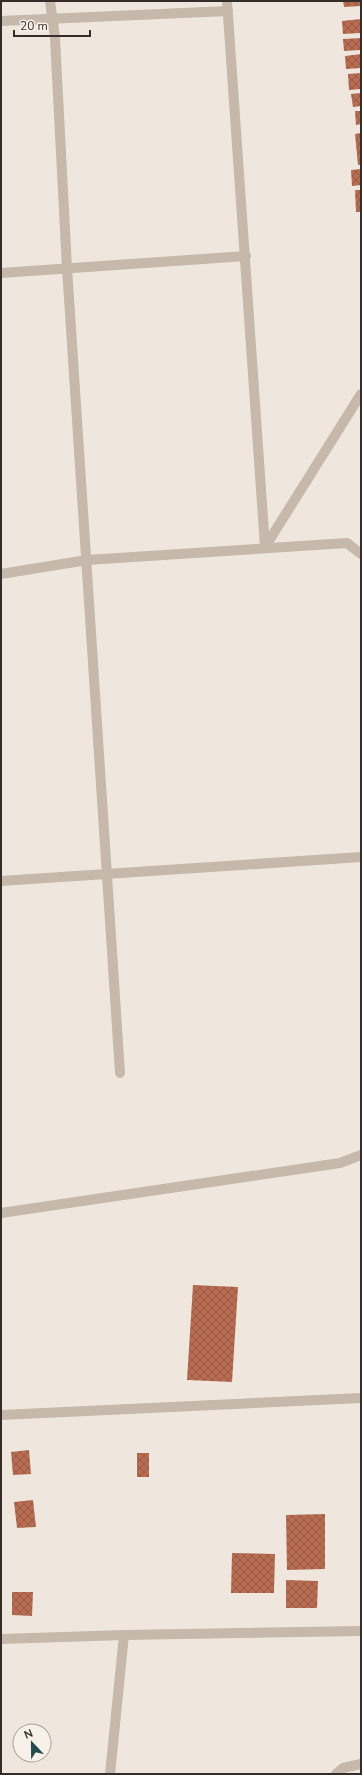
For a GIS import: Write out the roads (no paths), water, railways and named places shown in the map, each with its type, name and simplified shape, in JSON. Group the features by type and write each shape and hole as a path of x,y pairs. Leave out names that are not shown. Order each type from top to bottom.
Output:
{"street":[{"path":"50,1 54,38 67,268 120,1073"},
{"path":"1,21 228,6 265,547"},
{"path":"1,273 246,256"},
{"path":"265,547 361,394"},
{"path":"1,574 87,560 265,547 347,543 361,554"},
{"path":"1,881 361,857"},
{"path":"1,1213 340,1163 361,1155"},
{"path":"1,1415 361,1398"},
{"path":"1,1639 124,1635 361,1631"},
{"path":"110,1774 124,1635"},
{"path":"336,1774 343,1768 361,1764"}]}
